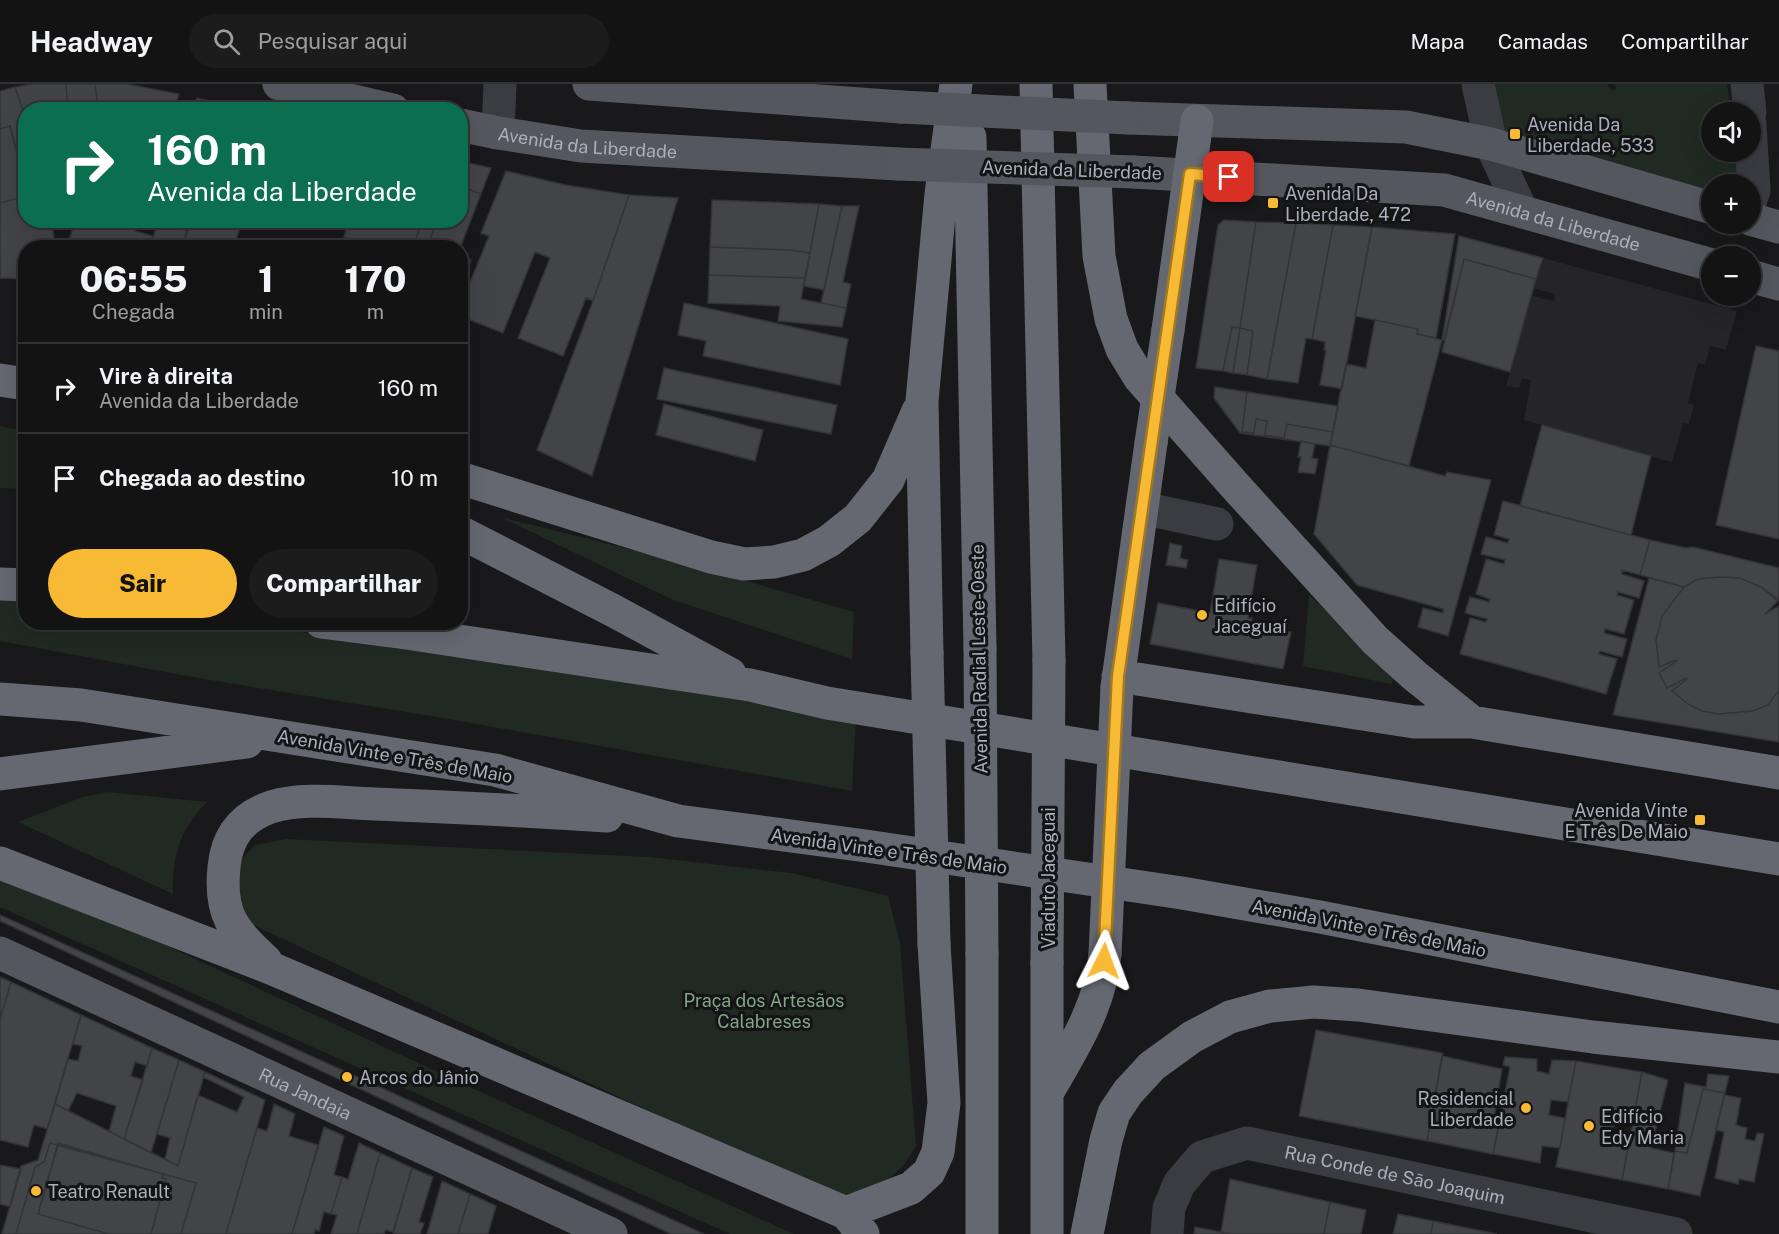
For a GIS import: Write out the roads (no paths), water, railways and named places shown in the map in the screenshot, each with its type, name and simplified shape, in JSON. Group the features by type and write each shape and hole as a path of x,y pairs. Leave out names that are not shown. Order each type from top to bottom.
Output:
{"highway":[{"path":"0,863 273,969 854,1224 911,1188 929,1172 938,1152 944,1103 933,944 922,401 941,194 956,84"},
{"name":"Avenida Radial Leste-Oeste","path":"969,84 980,648 982,1234"},
{"name":"Viaduto Jaceguai","path":"1036,84 1049,661 1046,1095"},
{"path":"1090,84 1099,256 1111,319 1122,349 1139,377 1375,640 1472,722"},
{"path":"1047,1234 1046,1095 1081,1035 1095,998 1105,954 1117,682 1197,121"},
{"path":"0,380 18,383"},
{"path":"468,480 711,556 744,564 774,562 803,555 829,541 858,518 888,480 922,401"},
{"path":"468,536 614,611 750,685"},
{"path":"0,584 18,585"},
{"path":"381,630 750,685 826,703 1779,859"},
{"path":"1117,682 1414,722 1472,722 1779,773"},
{"name":"Avenida Vinte e Três de Maio","path":"0,699 81,705 495,770 678,822 866,846 1182,893 1320,917 1779,1007"},
{"path":"0,774 287,737"},
{"path":"273,969 243,939 229,921 223,877 231,836 247,819 272,807 306,802 486,808 678,822"},
{"path":"1087,1234 1106,1140 1114,1113 1128,1092 1152,1066 1192,1037 1230,1017 1270,1006 1314,1002 1358,1005 1593,1037 1779,1057"}],"main road":[{"path":"279,84 358,102"},
{"path":"589,84 901,107 1197,121 1406,127 1489,133 1701,204"},
{"name":"Avenida da Liberdade","path":"468,127 581,146 898,164 1190,174 1444,190 1701,262"},
{"path":"1761,222 1779,227"},
{"path":"1761,279 1779,284"},
{"name":"Rua Jandaia","path":"0,953 611,1234"}],"street":[{"path":"498,133 500,84"},
{"path":"1478,84 1489,133 1522,212"},
{"path":"1489,133 1504,84"},
{"path":"1747,84 1749,102"},
{"path":"1142,508 1217,524"},
{"name":"Rua Conde de São Joaquim","path":"1167,1234 1169,1208 1179,1184 1202,1157 1247,1143 1676,1234"}],"place":[{"name":"Avenida Da Liberdade, 533","path":"1515,134"},
{"name":"Avenida Da Liberdade, 472","path":"1273,203"},
{"name":"Edifício Jaceguaí","path":"1202,615"},
{"name":"Avenida Vinte E Três De Maio","path":"1700,820"},
{"name":"Arcos do Jânio","path":"347,1077"},
{"name":"Residencial Liberdade","path":"1526,1108"},
{"name":"Edifício Edy Maria","path":"1589,1126"},
{"name":"Teatro Renault","path":"36,1191"}],"park label":[{"name":"Praça dos Artesãos Calabreses","path":"764,1010"}]}
